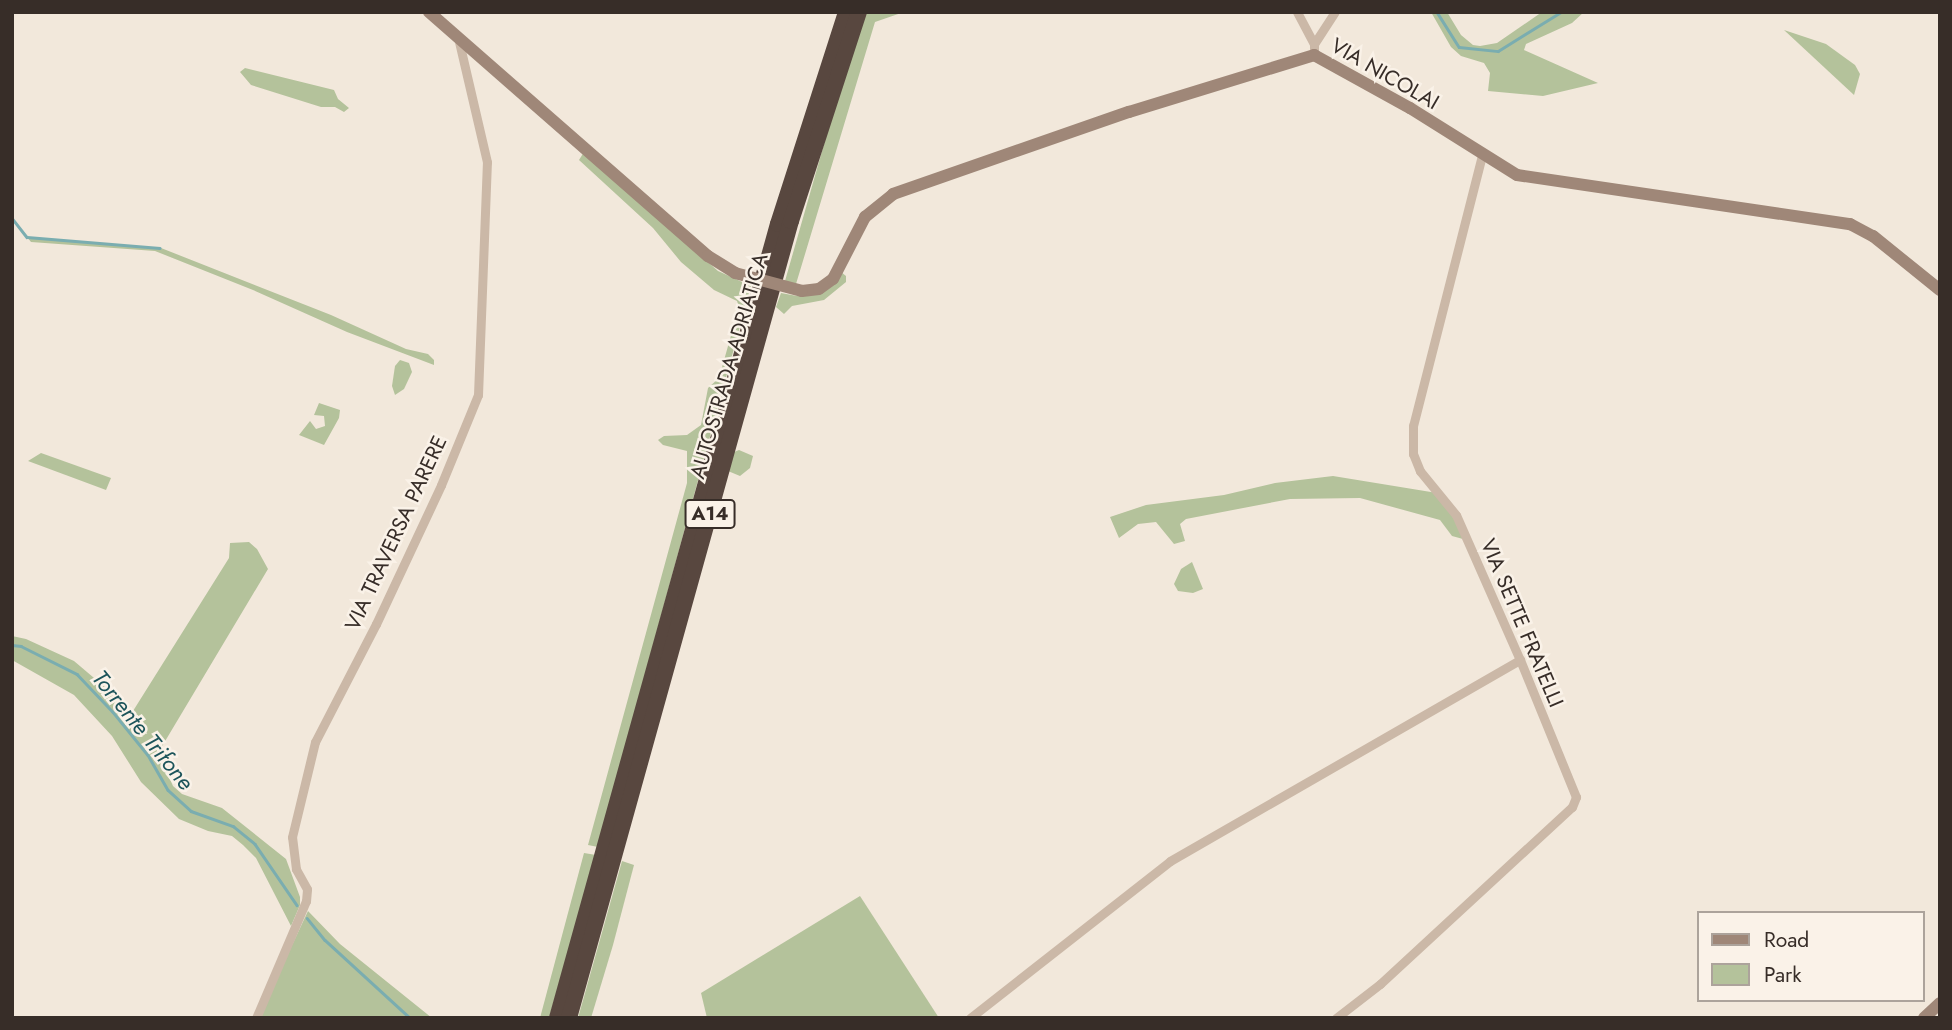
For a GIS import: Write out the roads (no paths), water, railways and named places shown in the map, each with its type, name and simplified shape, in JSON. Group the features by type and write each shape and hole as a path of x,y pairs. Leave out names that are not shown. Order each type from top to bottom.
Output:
{"highway":[{"name":"AUTOSTRADA ADRIATICA","path":"557,1018 778,223 846,12"},
{"name":"AUTOSTRADA ADRIATICA","path":"569,1018 791,221 859,12"}],"street":[{"path":"429,12 459,42"},
{"path":"1297,12 1314,49"},
{"name":"VIA NICOLAI","path":"459,42 560,125 708,256 735,273 802,291 819,289 833,279 865,216 893,194 1314,49 1335,12"},
{"name":"VIA TRAVERSA PARERE","path":"256,1018 306,901 307,889 296,869 292,837 315,741 382,611 441,485 478,395 487,162 459,42"},
{"name":"VIA NICOLAI","path":"1314,49 1504,169 1534,179 1850,224 1873,236 1940,290"},
{"name":"VIA SETTE FRATELLI","path":"1336,1018 1378,985 1572,807 1576,797 1456,514 1420,471 1413,454 1413,426 1482,155"},
{"path":"970,1018 1170,861 1520,660"},
{"path":"1924,1018 1940,1003"}],"waterway":[{"path":"1437,12 1459,47 1498,51 1561,12"},
{"path":"12,218 27,237 160,248"},
{"name":"Torrente Trifone","path":"12,645 21,646 77,674 148,755 168,790 191,811 233,826 255,844 297,905"},
{"name":"Torrente Trifone","path":"307,918 325,940 410,1018"}]}
